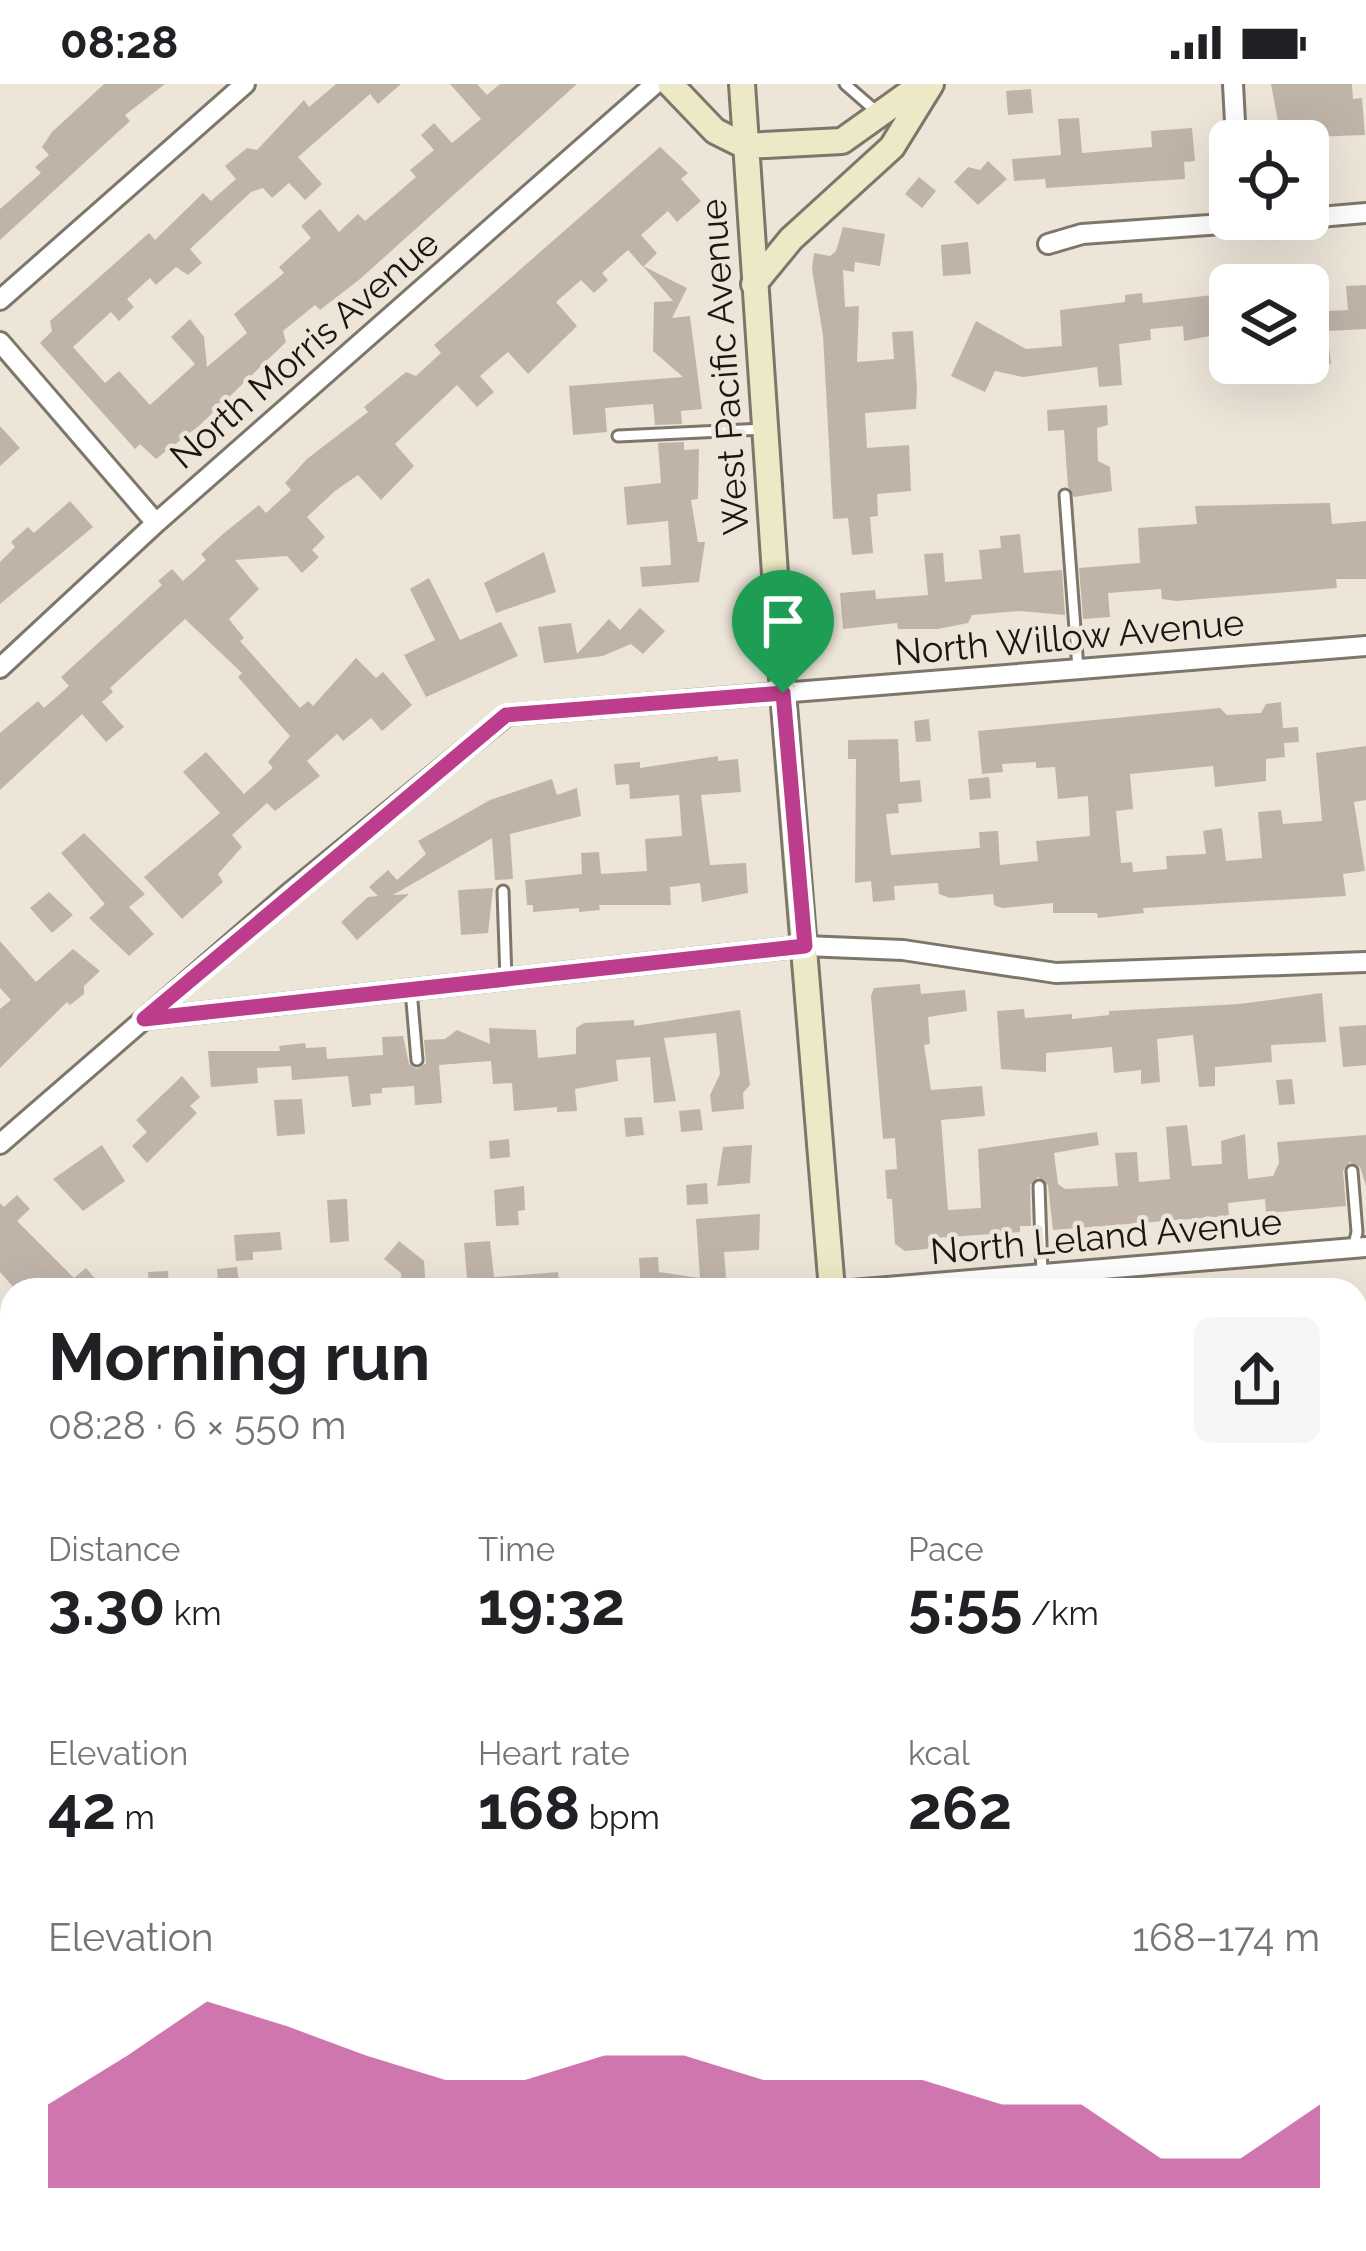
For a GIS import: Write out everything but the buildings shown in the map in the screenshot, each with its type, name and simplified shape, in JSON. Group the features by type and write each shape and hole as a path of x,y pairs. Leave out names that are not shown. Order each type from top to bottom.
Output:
{"street":[{"path":"0,300 245,84"},
{"name":"North Morris Avenue","path":"0,668 156,523 656,84"},
{"path":"670,84 716,131 745,146 842,141 922,84"},
{"name":"West Pacific Avenue","path":"742,84 783,693 831,1278"},
{"path":"754,284 791,239 892,147 932,84"},
{"path":"1233,84 1236,120"},
{"path":"1329,216 1366,213"},
{"path":"1048,244 1082,234 1209,224"},
{"path":"0,342 156,523"},
{"name":"North Willow Avenue","path":"0,1144 506,715 1366,646"},
{"path":"144,1019 805,946 903,950 1056,974 1366,962"},
{"name":"North Leland Avenue","path":"994,1278 1359,1248"}],"lane":[{"path":"845,84 881,116"},
{"path":"618,436 765,429"},
{"path":"1065,495 1078,669"},
{"path":"503,891 506,980"},
{"path":"411,990 417,1060"},
{"path":"1352,1171 1359,1248"},
{"path":"1039,1186 1042,1274"}],"route":[{"path":"783,693 805,946 144,1019 506,715 783,693"}]}
